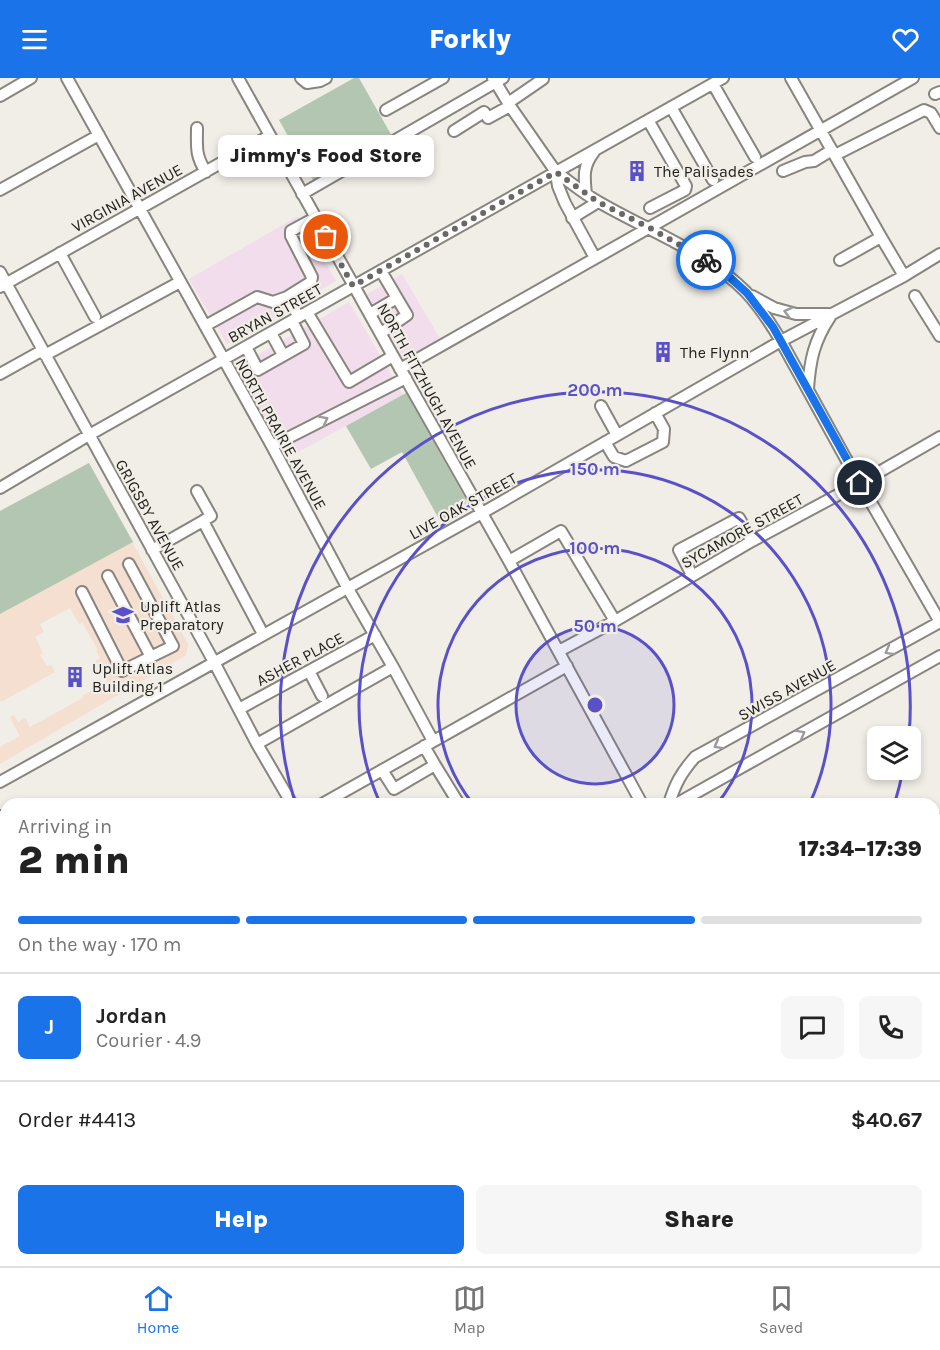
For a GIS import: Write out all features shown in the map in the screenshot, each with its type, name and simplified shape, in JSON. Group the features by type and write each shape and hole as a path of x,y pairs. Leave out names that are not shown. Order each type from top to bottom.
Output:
{"street":[{"path":"0,96 15,82 31,78"},
{"name":"NORTH PRAIRIE AVENUE","path":"67,78 393,667 429,744 435,765 455,798"},
{"name":"NORTH FITZHUGH AVENUE","path":"238,78 509,561 639,798"},
{"path":"301,78 307,83 326,78"},
{"path":"386,110 443,78"},
{"name":"BRYAN STREET","path":"0,488 723,78"},
{"path":"791,78 904,276"},
{"path":"272,446 403,374 595,258 913,78"},
{"path":"454,131 484,112 488,118 543,79"},
{"path":"302,194 497,80 509,105 556,172 598,202 691,250 726,274 747,293 773,327 940,622"},
{"path":"713,84 755,157"},
{"path":"671,107 713,180"},
{"path":"783,171 834,153 924,110 931,113 940,128"},
{"path":"648,120 686,186 685,190 650,208"},
{"path":"197,128 198,160 206,172"},
{"path":"0,190 99,135"},
{"name":"VIRGINIA AVENUE","path":"3,285 269,136"},
{"path":"586,194 585,165 596,150"},
{"path":"556,172 558,186 572,218 595,258"},
{"path":"572,218 598,202"},
{"path":"205,326 257,297 273,302 287,297 311,282 312,277 291,236 291,231 315,218"},
{"path":"840,261 880,237"},
{"path":"60,253 95,317"},
{"name":"LIVE OAK STREET","path":"0,782 482,513 781,341 904,276 940,254"},
{"path":"381,271 407,315 381,333"},
{"name":"GRIGSBY AVENUE","path":"0,272 3,285 44,352 288,798"},
{"path":"0,374 180,282"},
{"path":"747,293 774,308 796,314 832,314"},
{"path":"915,296 940,336"},
{"path":"287,297 349,382 393,357"},
{"path":"370,314 397,298"},
{"path":"808,389 813,349 832,314"},
{"path":"246,347 258,370 304,344 300,317"},
{"path":"271,333 283,355"},
{"path":"601,406 617,435"},
{"path":"605,442 614,457 626,461 663,442 664,429 655,413"},
{"name":"SYCAMORE STREET","path":"559,651 940,437"},
{"path":"152,550 211,516 197,491"},
{"path":"692,575 679,550 739,518 752,541"},
{"path":"203,521 263,634"},
{"path":"509,561 561,531 615,621"},
{"path":"82,592 122,671 173,646 129,564"},
{"path":"108,576 151,657"},
{"name":"SWISS AVENUE","path":"671,798 676,783 695,757 940,622"},
{"name":"ASHER PLACE","path":"239,709 375,635"},
{"path":"687,798 940,656"},
{"path":"333,798 567,666"},
{"path":"257,744 393,667"},
{"path":"309,671 322,696"},
{"path":"382,770 394,789 435,765"}],"shaded area":[{"path":"298,216 336,281 227,344 189,279"},
{"path":"402,274 443,344 407,365 366,295"},
{"path":"349,302 403,395 285,459 237,374 237,367"},
{"name":"Uplift Atlas Preparatory","path":"89,463 188,644 186,655 0,764 0,747 20,736 10,717 14,715 18,722 25,718 30,727 107,682 95,661 100,658 96,651 98,650 82,622 79,624 70,608 40,624 44,632 35,637 43,653 40,655 47,666 51,665 55,672 1,702 0,699 0,511"}],"green space":[{"path":"354,78 359,78 397,145 318,189 279,120"},
{"path":"406,393 465,498 466,503 462,507 440,521 402,452 371,469 346,426"},
{"path":"89,463 133,542 0,614 0,511"}],"way so far":[{"path":"326,237 353,286 556,172 598,202 706,260"}],"place":[{"name":"The Palisades","path":"637,171"},
{"name":"Jimmy's Food Store","path":"326,237"},
{"name":"The Flynn","path":"663,352"},
{"name":"Uplift Atlas Preparatory","path":"123,615"},
{"name":"Uplift Atlas Building 1","path":"75,677"}],"route":[{"path":"706,260 747,293 773,327 860,483"}]}
